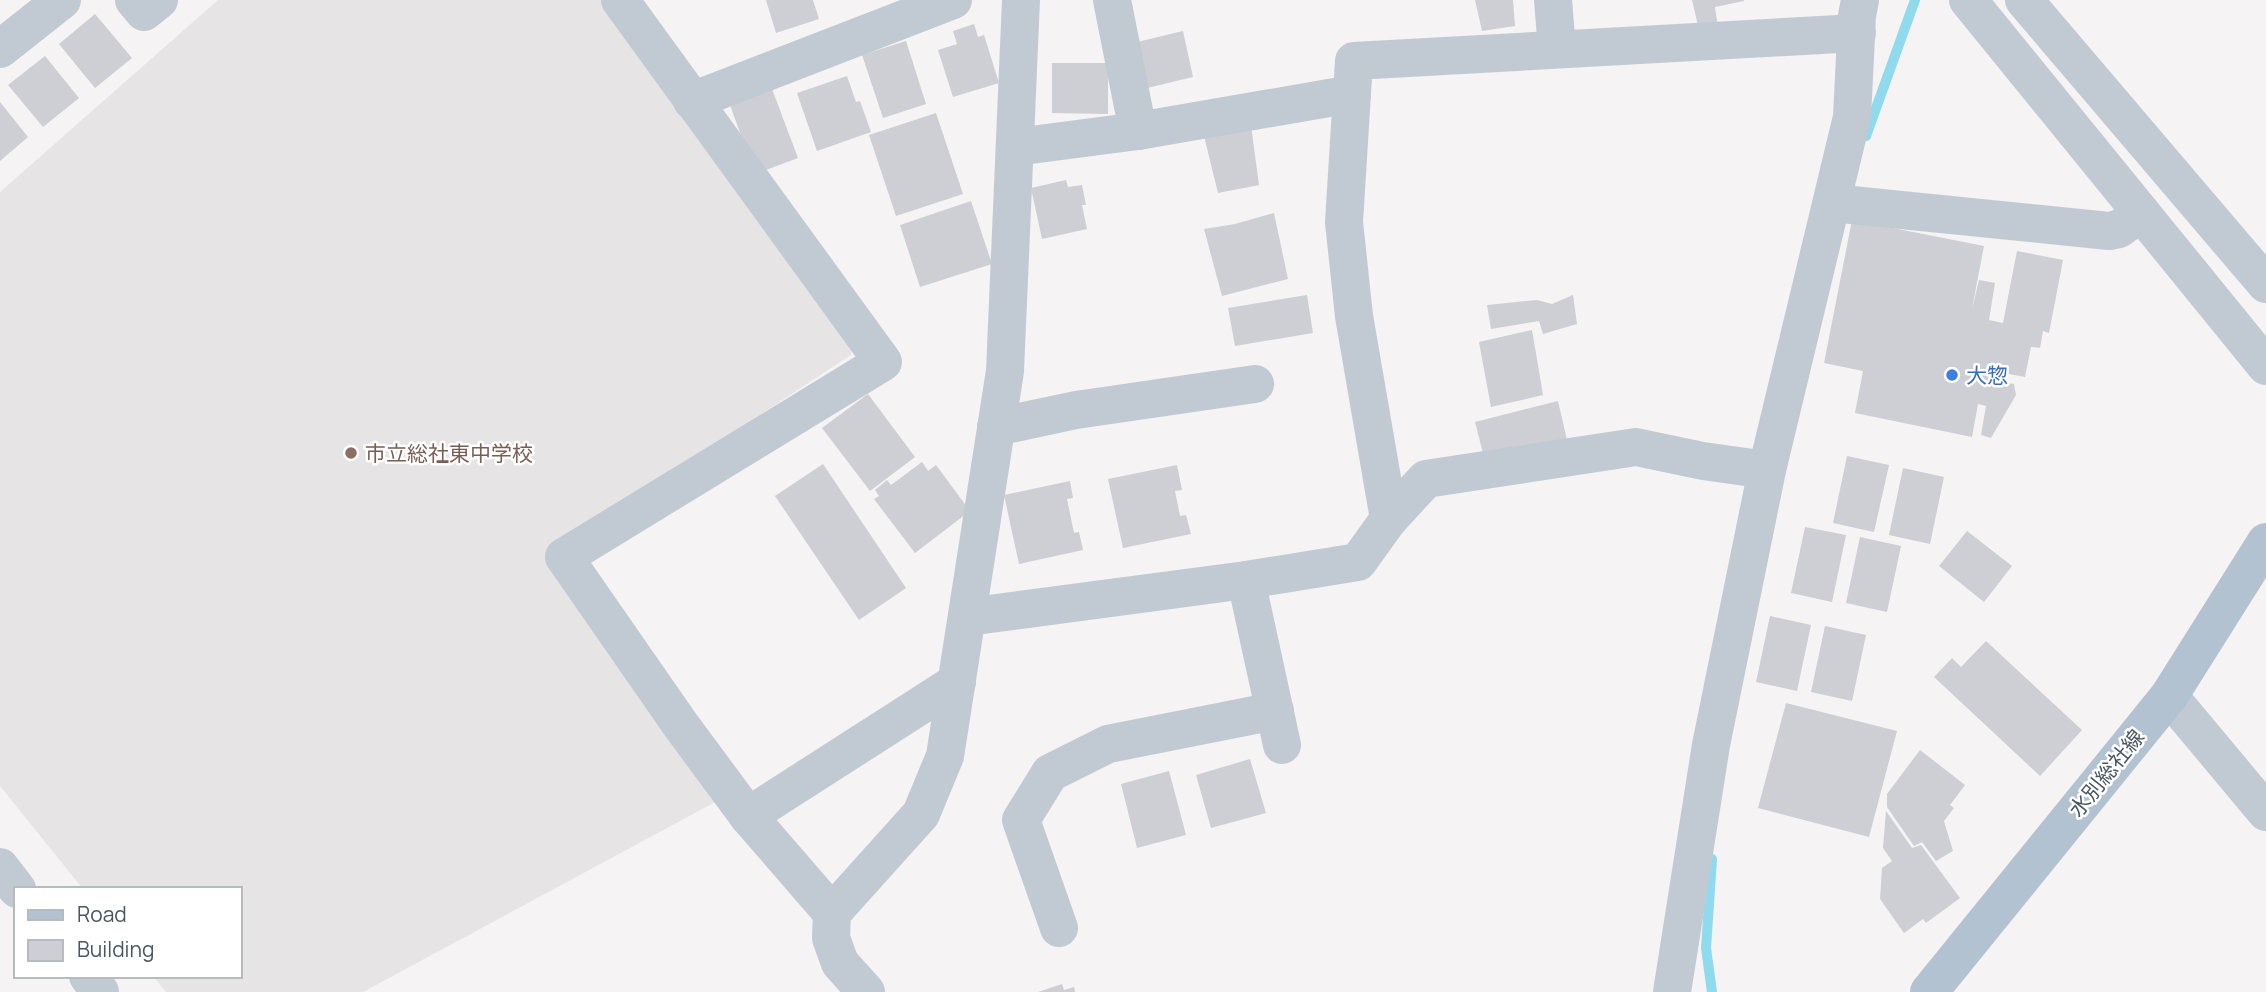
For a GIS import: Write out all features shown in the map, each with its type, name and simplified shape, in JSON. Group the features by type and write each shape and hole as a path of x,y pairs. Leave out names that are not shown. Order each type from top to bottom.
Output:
{"main road":[{"name":"水別総社線","path":"1929,992 2169,696 2266,542"}],"street":[{"path":"0,48 62,0"},
{"path":"134,0 144,12 159,0"},
{"path":"620,0 883,362 564,557 680,724 748,816 832,913"},
{"path":"692,101 953,0"},
{"path":"866,992 840,963 831,938 832,913 921,814 946,756 957,682 975,616 1007,425 1005,371 1023,145 1021,0"},
{"path":"1112,0 1138,131"},
{"path":"1553,0 1557,49"},
{"path":"1968,0 2266,366"},
{"path":"2024,0 2266,284"},
{"path":"1389,519 1354,316 1344,222 1354,61 1557,49 1858,17 1852,117 1842,204 1767,470 1711,745 1672,992"},
{"path":"1023,145 1138,131 1352,94"},
{"path":"1842,204 2109,231 2119,229 2141,213"},
{"path":"1007,425 1076,410 1255,384"},
{"path":"975,616 1246,580 1358,562 1389,519 1426,479 1636,447 1703,461 1767,470"},
{"path":"1059,928 1021,820 1050,773 1108,744 1278,727 1246,580"},
{"path":"748,816 957,682"},
{"path":"2169,696 2266,813"},
{"path":"0,867 15,887"}],"shaded area":[{"name":"市立総社東中学校","path":"218,0 603,0 851,344 851,355 554,550 719,800 363,992 166,992 155,978 242,978 242,887 81,887 0,786 0,192"}],"building":[{"path":"766,0 813,0 819,19 776,33"},
{"path":"1475,0 1513,0 1515,26 1482,31"},
{"path":"1692,0 1744,1 1715,7 1718,28 1699,30"},
{"path":"95,14 132,58 95,88 59,44"},
{"path":"974,24 978,37 984,35 999,83 953,97 938,50 957,44 953,31"},
{"path":"1183,31 1193,77 1143,89 1133,43"},
{"path":"906,41 926,104 883,118 862,55"},
{"path":"45,56 79,98 43,127 8,85"},
{"path":"1052,63 1108,63 1108,114 1052,113"},
{"path":"847,76 856,102 860,101 871,132 817,151 797,93"},
{"path":"772,89 798,158 755,174 730,105"},
{"path":"0,102 28,137 0,161"},
{"path":"936,113 963,194 896,216 869,135"},
{"path":"1250,118 1259,185 1218,193 1203,132"},
{"path":"1066,180 1068,187 1082,185 1086,205 1082,205 1087,229 1042,239 1031,188"},
{"path":"971,201 992,264 920,287 900,225"},
{"path":"1274,213 1288,279 1222,296 1204,229"},
{"path":"1852,220 1984,246 1972,309 1979,280 1995,283 1989,320 2003,323 2017,251 2063,260 2049,333 2043,331 2040,348 2031,347 2025,377 1993,371 1989,379 2014,384 2016,395 1991,438 1981,435 1986,406 1978,404 1972,437 1855,413 1863,371 1824,363"},
{"path":"1307,295 1313,333 1235,346 1228,308"},
{"path":"1573,295 1577,324 1543,334 1539,321 1491,329 1487,305 1537,300 1552,304"},
{"path":"1532,330 1543,395 1491,407 1479,342"},
{"path":"868,394 915,457 870,491 822,428"},
{"path":"1558,401 1567,440 1485,461 1475,422"},
{"path":"1847,456 1889,465 1874,532 1833,523"},
{"path":"922,462 928,471 936,465 970,511 915,553 874,499 879,496 875,490 887,480 891,485"},
{"path":"823,464 906,588 859,620 775,496"},
{"path":"1177,465 1182,490 1175,491 1180,516 1186,515 1191,534 1123,548 1108,479"},
{"path":"1903,468 1944,477 1930,544 1889,535"},
{"path":"1070,481 1073,498 1067,499 1074,533 1079,532 1083,550 1019,564 1004,495"},
{"path":"1805,527 1846,535 1832,602 1791,593"},
{"path":"1967,531 2012,566 1984,602 1939,566"},
{"path":"1860,537 1901,546 1887,612 1846,603"},
{"path":"1770,616 1811,625 1797,691 1756,682"},
{"path":"1825,626 1866,635 1852,701 1811,692"},
{"path":"1986,641 2082,730 2040,776 1934,677 1952,658 1961,667"},
{"path":"1786,703 1897,731 1869,837 1758,808"},
{"path":"1920,750 1965,785 1950,805 1954,808 1944,821 1953,851 1936,861 1922,842 1914,846 1887,807 1887,794"},
{"path":"1250,759 1266,813 1211,828 1196,775"},
{"path":"1169,771 1186,835 1137,848 1121,784"},
{"path":"1886,811 1912,848 1921,845 1960,898 1926,923 1923,919 1904,933 1880,899 1882,868 1892,861 1883,848"},
{"path":"1062,984 1064,990 1074,987 1075,992 1038,992"}],"waterway":[{"path":"1866,136 1915,0"},
{"path":"1712,859 1706,948 1712,992"}],"place":[{"name":"大惣","path":"1952,375"},
{"name":"市立総社東中学校","path":"351,453"}]}
